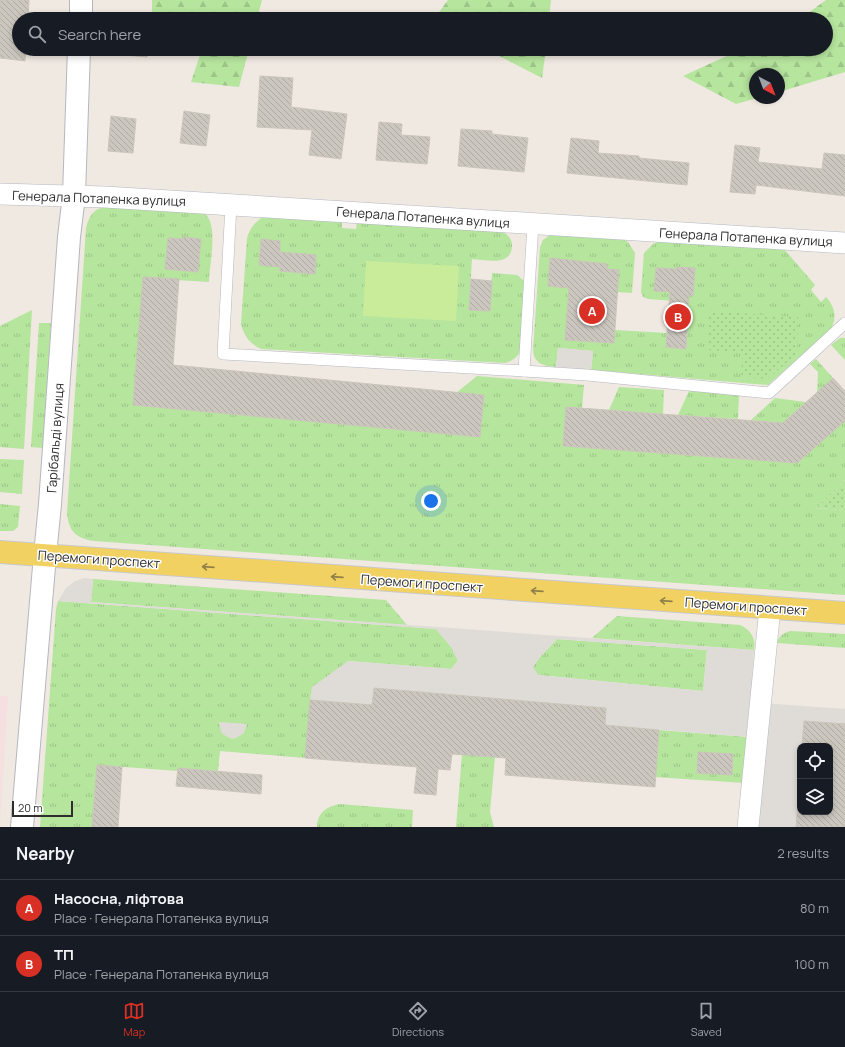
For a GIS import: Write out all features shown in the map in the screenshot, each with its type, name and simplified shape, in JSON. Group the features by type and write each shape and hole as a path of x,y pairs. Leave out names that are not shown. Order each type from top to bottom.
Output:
{"main road":[{"name":"Перемоги проспект","path":"0,552 845,613"}],"street":[{"path":"81,12 82,0"},
{"name":"Гарібальді вулиця","path":"22,827 50,504 69,238 74,195 80,56"},
{"name":"Генерала Потапенка вулиця","path":"0,194 74,195 845,243"},
{"path":"748,827 770,608"}],"lane":[{"path":"231,205 223,354 587,375 769,393 845,323"},
{"path":"524,371 533,224"}],"shaded area":[{"path":"558,348 593,351 591,370 556,367"},
{"path":"85,578 93,579 91,602 754,650 748,737 604,725 606,708 374,688 372,705 310,700 312,687 348,661 451,669 458,661 452,648 436,629 58,601 66,588 75,581","holes":["557,639 707,650 703,691 538,675 533,667"]},
{"path":"0,696 8,696 0,823"},
{"path":"761,703 845,709 845,724 808,743 797,743 796,827 749,827"},
{"path":"219,722 247,724 244,733 232,739 221,732"}],"green space":[{"path":"152,0 262,0 259,12 152,12"},
{"path":"448,0 551,0 550,12 439,12"},
{"path":"826,0 845,0 845,72 785,90 785,68 749,68 749,100 736,104 683,76 727,56 833,56 833,12 810,12"},
{"path":"200,56 247,56 239,87 191,82"},
{"path":"500,56 545,56 542,78"},
{"path":"110,204 196,210 205,214 212,227 209,282 143,278 133,405 480,437 484,395 456,393 477,376 584,385 582,408 566,407 563,446 797,463 845,421 845,480 816,508 845,510 845,595 94,541 78,536 74,533 70,525 67,513 86,228 91,215 94,212"},
{"path":"263,217 342,220 342,228 356,229 357,221 501,231 511,240 511,252 508,257 498,261 472,259 469,309 490,310 492,273 517,275 524,281 520,352 515,358 505,363 261,349 248,339 241,324 247,238 253,226"},
{"path":"550,235 623,239 628,242 635,253 632,293 569,289 566,340 614,343 615,330 667,333 666,347 686,349 689,302 648,299 643,297 641,292 644,253 653,244 659,241 784,249 815,285 811,290 821,302 826,297 829,301 834,312 833,325 831,329 768,385 591,370 593,351 558,348 556,367 547,366 540,363 535,358 533,350 540,247 543,240"},
{"path":"366,261 459,266 456,321 363,316"},
{"path":"32,310 24,449 0,447 0,326"},
{"path":"709,311 798,317 797,353 768,379 741,376 743,352 707,350"},
{"path":"39,323 51,323 43,448 31,447"},
{"path":"840,338 845,338 845,360 831,345"},
{"path":"816,359 833,378 817,393 818,372 810,364"},
{"path":"619,387 664,390 663,414 609,410"},
{"path":"689,391 739,394 738,419 678,415"},
{"path":"775,398 806,402 783,423 751,420"},
{"path":"0,459 24,460 22,494 0,492"},
{"path":"845,480 845,510 816,508"},
{"path":"0,504 20,506 18,527 13,531 0,531"},
{"path":"93,579 386,600 407,625 91,602"},
{"path":"58,601 436,629 452,648 458,661 451,669 348,661 305,758 220,751 218,771 178,768 178,771 97,765 92,827 40,827 56,609"},
{"path":"617,616 740,625 747,629 752,635 754,650 592,638"},
{"path":"791,631 845,634 845,648 777,643 782,635"},
{"path":"557,639 707,650 703,691 538,675 532,667"},
{"path":"659,730 748,737 744,783 655,777"},
{"path":"462,754 495,757 490,812 494,827 456,827"},
{"path":"340,804 413,810 412,827 317,827 317,822 321,814 327,808"}],"building":[{"path":"0,0 29,0 28,12 12,12 12,56 25,56 25,61 0,58"},
{"path":"260,76 293,78 291,107 347,114 341,159 309,155 312,130 257,127"},
{"path":"184,111 210,115 206,146 180,143"},
{"path":"111,116 136,119 133,153 108,151"},
{"path":"379,122 402,124 401,135 430,137 427,164 376,160"},
{"path":"461,129 492,131 492,134 528,138 524,172 458,166"},
{"path":"571,138 599,141 598,153 639,156 639,158 689,163 687,185 567,173"},
{"path":"735,145 760,148 758,162 822,169 824,153 845,155 845,196 756,185 755,194 730,192"},
{"path":"182,237 201,239 198,272 165,269 168,238 182,239"},
{"path":"261,239 280,241 280,252 316,255 315,274 280,271 280,267 259,265"},
{"path":"550,258 607,264 607,269 619,270 614,343 565,340 569,288 548,286"},
{"path":"677,267 695,268 693,296 689,295 686,349 666,347 670,292 654,291 656,268 677,269"},
{"path":"143,277 179,279 173,365 484,395 480,437 133,405"},
{"path":"471,279 492,281 490,311 469,310"},
{"path":"833,378 845,391 845,421 797,463 563,446 566,407 783,423"},
{"path":"374,688 606,708 605,725 659,730 655,787 505,775 506,758 452,754 450,770 438,769 436,795 414,793 417,767 305,758 310,700 372,705"},
{"path":"804,721 845,724 845,827 796,827 797,814 833,815 833,743 802,743"},
{"path":"698,752 733,754 732,775 697,773"},
{"path":"97,765 122,767 118,827 92,827"},
{"path":"178,768 262,775 261,794 176,786"}],"place":[{"name":"Насосна, ліфтова","path":"592,311"},
{"name":"ТП","path":"678,317"}]}
